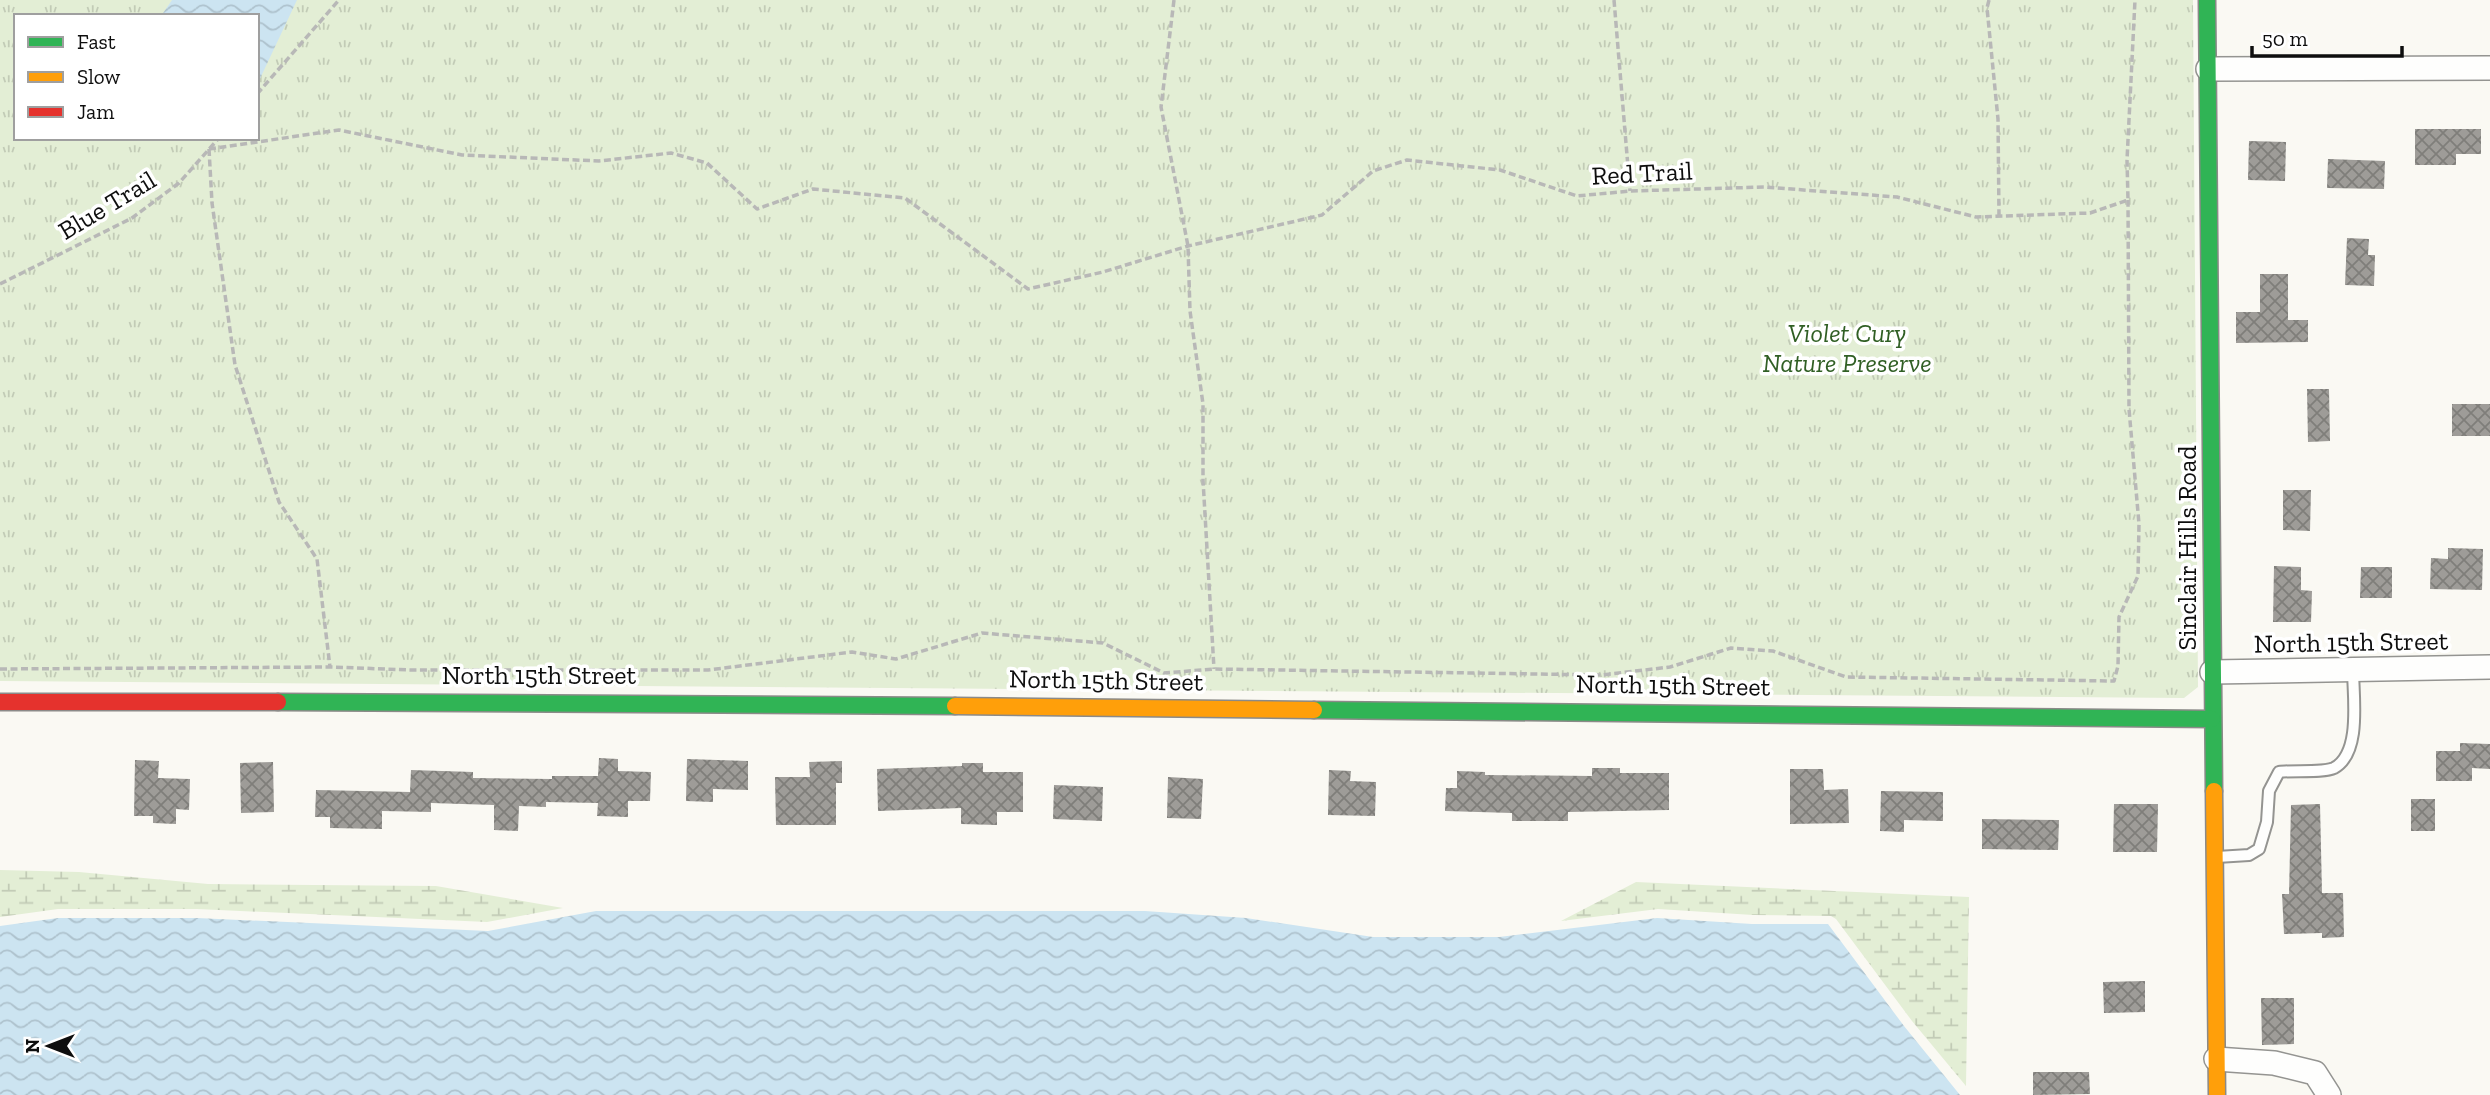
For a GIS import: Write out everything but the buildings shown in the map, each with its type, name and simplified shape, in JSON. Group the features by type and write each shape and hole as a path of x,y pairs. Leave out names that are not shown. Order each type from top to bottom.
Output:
{"street":[{"name":"Sinclair Hills Road","path":"2207,0 2217,1095"},
{"path":"2208,69 2490,68"},
{"name":"North 15th Street","path":"2212,672 2490,667"},
{"name":"North 15th Street","path":"0,702 678,704 2212,719"},
{"path":"2216,1059 2274,1063 2315,1073 2329,1095"}],"lane":[{"path":"2214,858 2249,855 2259,849 2266,822 2269,791 2279,772 2333,769 2346,757 2354,733 2353,669"}],"path":[{"path":"259,92 340,0"},
{"path":"1174,0 1161,107 1188,246 1190,311 1203,404 1203,480 1214,668"},
{"path":"1614,0 1630,191"},
{"path":"1989,0 1987,8 1998,119 1999,216"},
{"path":"0,669 330,667 425,670 708,670 852,652 895,659 982,633 1103,643 1164,673 1214,668 1602,675 1670,667 1731,648 1773,651 1846,677 2114,681 2118,666 2119,617 2138,576 2139,524 2129,410 2127,160 2135,0"},
{"name":"Red Trail","path":"209,149 339,130 462,155 599,161 671,153 706,163 757,209 813,190 905,198 1028,289 1102,272 1188,246 1322,215 1373,171 1407,160 1500,170 1577,196 1630,191 1778,188 1897,197 1976,217 2090,212 2128,200"},
{"name":"Blue Trail","path":"0,284 132,218 179,183 217,140"},
{"path":"209,149 212,203 235,365 279,502 317,559 330,667"}],"green space":[{"name":"Violet Cury Nature Preserve","path":"0,0 2193,0 2198,687 2184,698 0,681"},
{"path":"0,870 79,872 208,884 436,886 563,908 487,922 197,909 58,909 0,917"},
{"path":"1636,882 1969,897 1966,1086 1831,916 1753,915 1658,909 1561,921"}],"water":[{"path":"172,0 297,0 259,81 259,14 162,14"},
{"path":"596,911 1145,911 1246,918 1373,937 1499,937 1657,918 1752,924 1828,924 1904,1026 1960,1095 0,1095 0,926 58,918 197,918 488,931"}],"traffic: fast":[{"path":"2207,0 2214,791"},
{"path":"278,702 955,706"},
{"path":"1314,710 2212,719"}],"traffic: slow":[{"path":"955,706 1314,710"},
{"path":"2214,791 2217,1095"}],"traffic: jam":[{"path":"0,702 278,702"}]}
